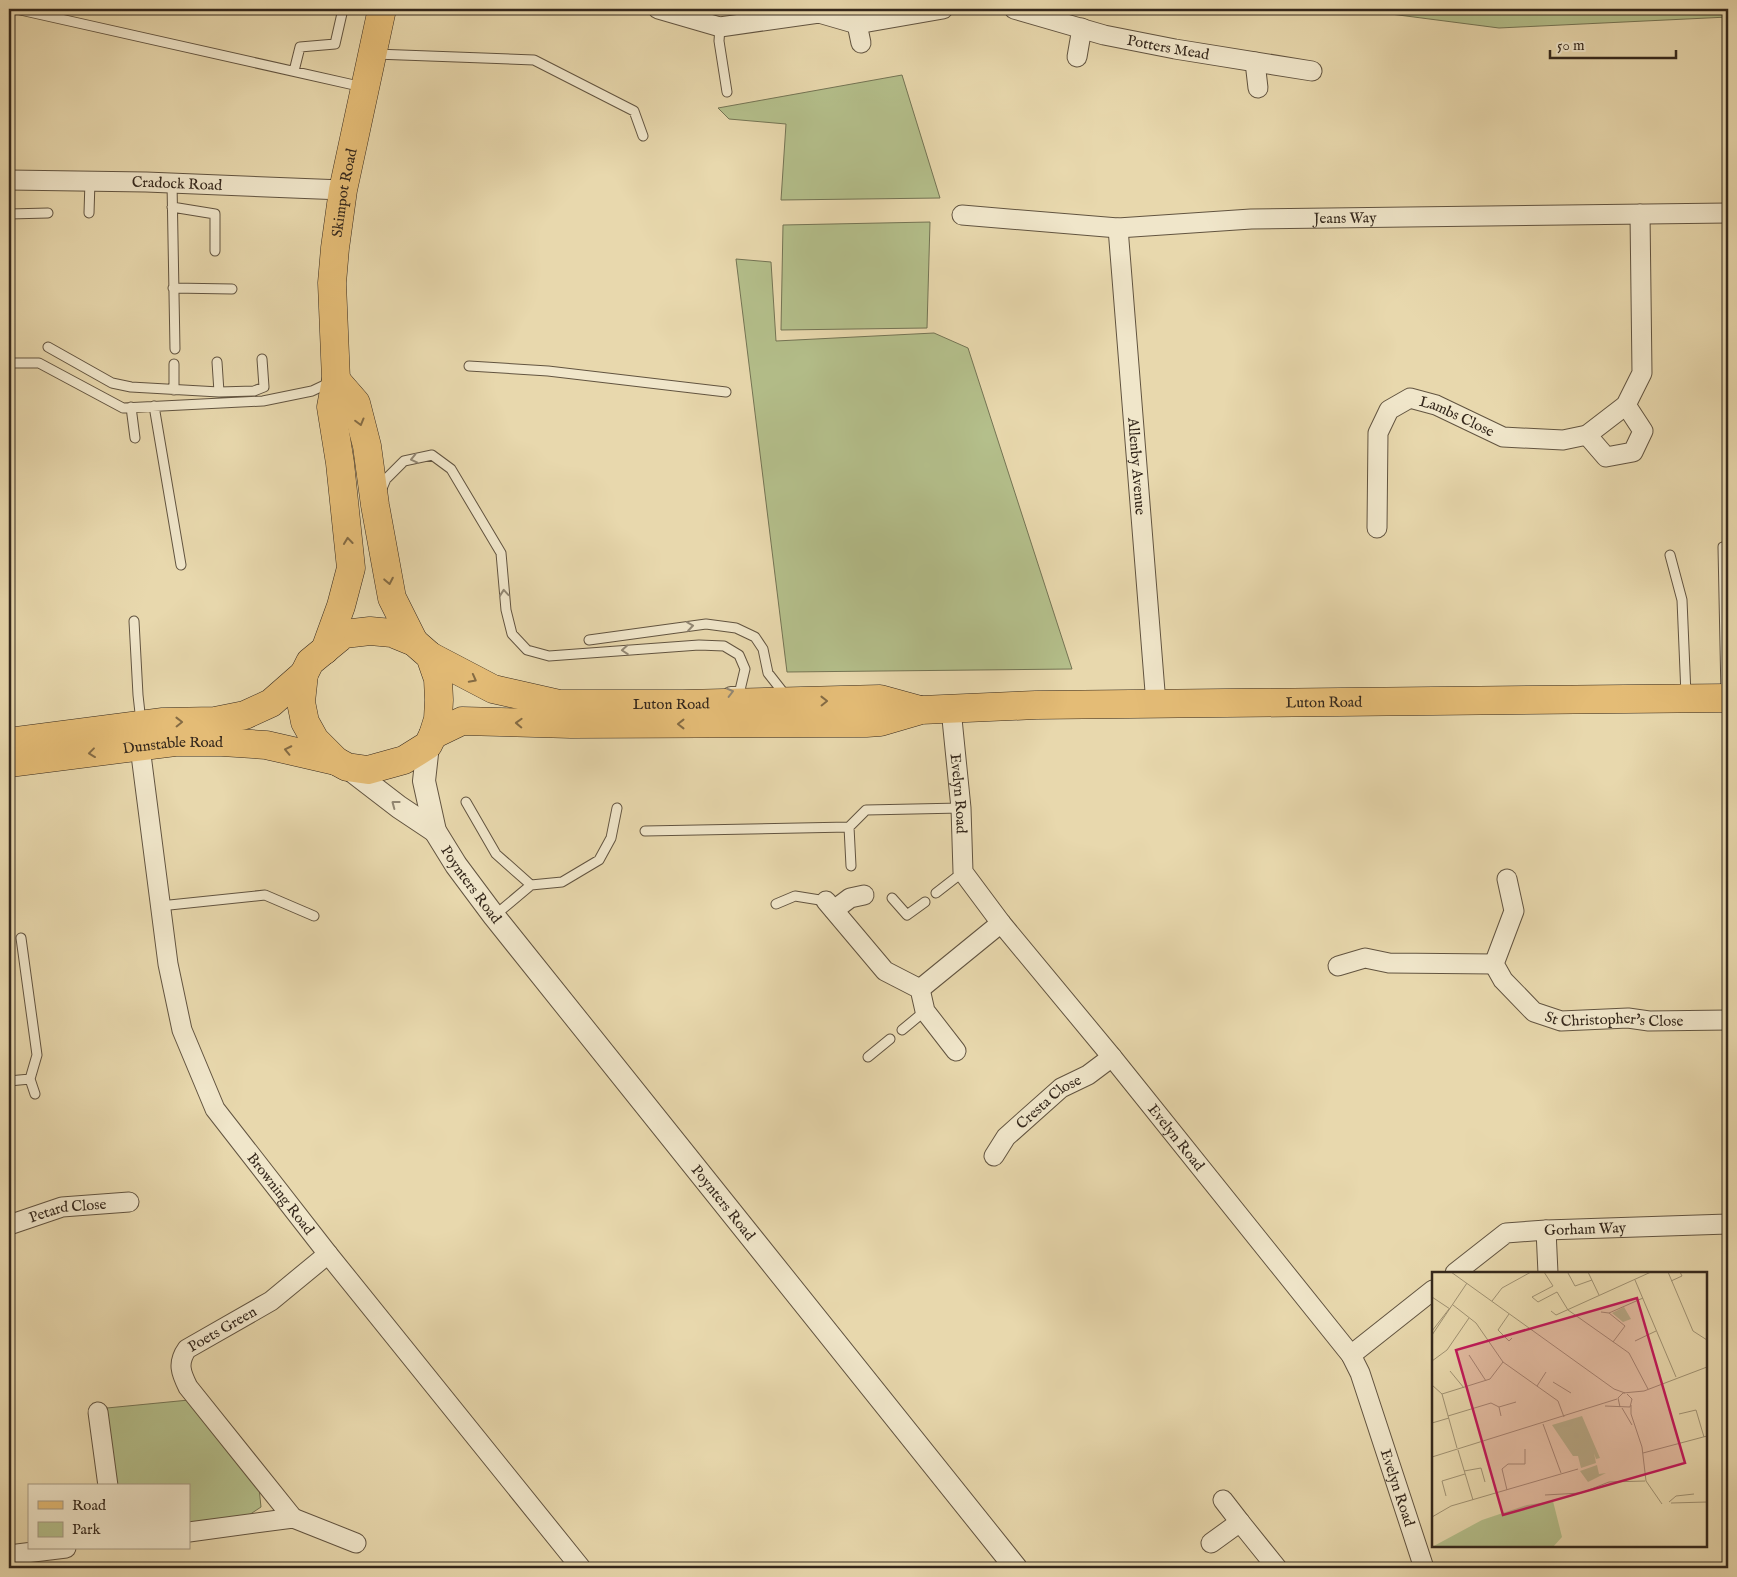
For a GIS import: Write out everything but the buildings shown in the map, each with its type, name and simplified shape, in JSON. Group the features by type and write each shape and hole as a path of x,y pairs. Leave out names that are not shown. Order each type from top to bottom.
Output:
{"main road":[{"name":"Skimpot Road","path":"325,650 342,606 351,568 340,464 331,407 336,380 332,283 335,248 343,190 382,9"},
{"path":"336,380 356,404 367,446 375,506 392,598 422,649 438,679 439,700 438,719 431,740 404,760 368,770 341,764 315,740 305,722 301,702 304,674 310,662 344,634 370,631 392,633 422,649"},
{"name":"Luton Road","path":"422,649 493,689 558,704 683,704 880,699 921,710"},
{"name":"Dunstable Road","path":"9,763 141,736 163,722 215,721 245,715 271,703 304,674"},
{"name":"Luton Road","path":"431,740 462,721 571,724 880,722 921,710 1036,705 1727,698"},
{"name":"Dunstable Road","path":"9,742 141,736 175,742 222,742 266,745 341,764"}],"street":[{"path":"658,9 720,27 819,13 857,24 943,9"},
{"name":"Potters Mead","path":"1014,9 1104,35 1175,49 1312,71"},
{"path":"857,24 860,43"},
{"path":"1077,57 1082,28"},
{"path":"1255,62 1258,88"},
{"name":"Cradock Road","path":"9,180 172,183 343,190"},
{"name":"Jeans Way","path":"962,215 1118,228 1251,219 1728,212"},
{"name":"Lambs Close","path":"1377,528 1378,433 1388,410 1410,398 1436,405 1503,437 1563,440 1587,434 1626,405 1642,373 1640,214"},
{"name":"Allenby Avenue","path":"1118,228 1156,704"},
{"path":"1587,434 1606,457 1633,452 1643,431 1626,405"},
{"name":"Evelyn Road","path":"951,709 961,808 963,872 1001,923 1112,1057 1351,1355 1360,1373 1424,1568"},
{"name":"Browning Road","path":"141,736 168,964 182,1030 215,1109 328,1254 581,1568"},
{"name":"Poynters Road","path":"431,740 424,781 435,831 456,865 494,916 1016,1568"},
{"name":"Poynters Road","path":"341,764 398,807 435,831"},
{"path":"1338,966 1365,958 1389,963 1494,964 1514,911 1507,879"},
{"path":"864,895 830,906 885,971 920,989"},
{"path":"920,989 1001,923"},
{"name":"St Christopher's Close","path":"1494,964 1503,980 1534,1012 1561,1021 1628,1018 1650,1021 1728,1020"},
{"path":"920,989 925,1012 956,1051"},
{"name":"Cresta Close","path":"994,1156 1006,1137 1061,1088 1088,1075 1112,1057"},
{"name":"Petard Close","path":"9,1225 62,1206 129,1202"},
{"name":"Gorham Way","path":"1456,1272 1506,1233 1728,1224"},
{"path":"1546,1230 1548,1272"},
{"name":"Poets Green","path":"293,1518 188,1387 181,1373 181,1361 187,1349 271,1301 328,1254"},
{"path":"1351,1355 1432,1291"},
{"path":"98,1412 108,1484"},
{"path":"1223,1500 1277,1568"},
{"name":"Poets Green","path":"190,1532 293,1518 356,1543"},
{"path":"1211,1543 1240,1522"},
{"path":"9,1555 50,1550"}],"lane":[{"path":"16,9 365,87"},
{"path":"294,71 300,47 335,44 343,9"},
{"path":"720,27 719,41 727,92"},
{"path":"372,54 534,60 634,112 643,136"},
{"path":"89,213 90,181"},
{"path":"172,183 175,349"},
{"path":"172,207 216,214 215,251"},
{"path":"9,214 48,214"},
{"path":"173,288 232,289"},
{"path":"48,347 112,383 131,387 174,390 254,391 264,387 262,359"},
{"path":"216,362 219,392"},
{"path":"9,364 38,363 122,408 263,401 312,391 336,380"},
{"path":"174,364 174,390"},
{"path":"469,366 548,371 726,392"},
{"path":"154,406 181,565"},
{"path":"131,407 135,438"},
{"path":"375,506 386,479 404,461 432,455 451,469 500,553 508,618 512,634 527,650 549,656 699,645 724,646 739,655 745,669 740,690 683,704"},
{"path":"1727,698 1723,547 1728,546"},
{"path":"1670,555 1682,600 1686,698"},
{"path":"134,621 141,736"},
{"path":"589,640 706,624 736,628 755,637 764,649 768,672 791,701"},
{"path":"466,802 496,854 531,885"},
{"path":"494,916 531,885 562,882 599,860 611,838 617,808"},
{"path":"645,831 849,827 866,810 961,808"},
{"path":"849,827 851,866"},
{"path":"936,893 963,872"},
{"path":"160,906 265,895 314,916"},
{"path":"776,904 795,896 830,906"},
{"path":"892,898 907,916 925,902"},
{"path":"22,938 37,1055 30,1079 35,1094"},
{"path":"902,1030 925,1012"},
{"path":"868,1057 890,1039"},
{"path":"9,1082 30,1079"}],"green space":[{"path":"1352,9 1728,9 1728,17 1499,28"},
{"path":"902,75 940,198 781,200 786,124 729,119 718,108"},
{"path":"930,222 927,328 781,330 783,225"},
{"path":"736,259 771,262 776,341 934,333 968,348 1072,669 787,672"},
{"path":"189,1400 259,1488 261,1507 246,1517 190,1525 190,1484 115,1484 107,1408"}]}
